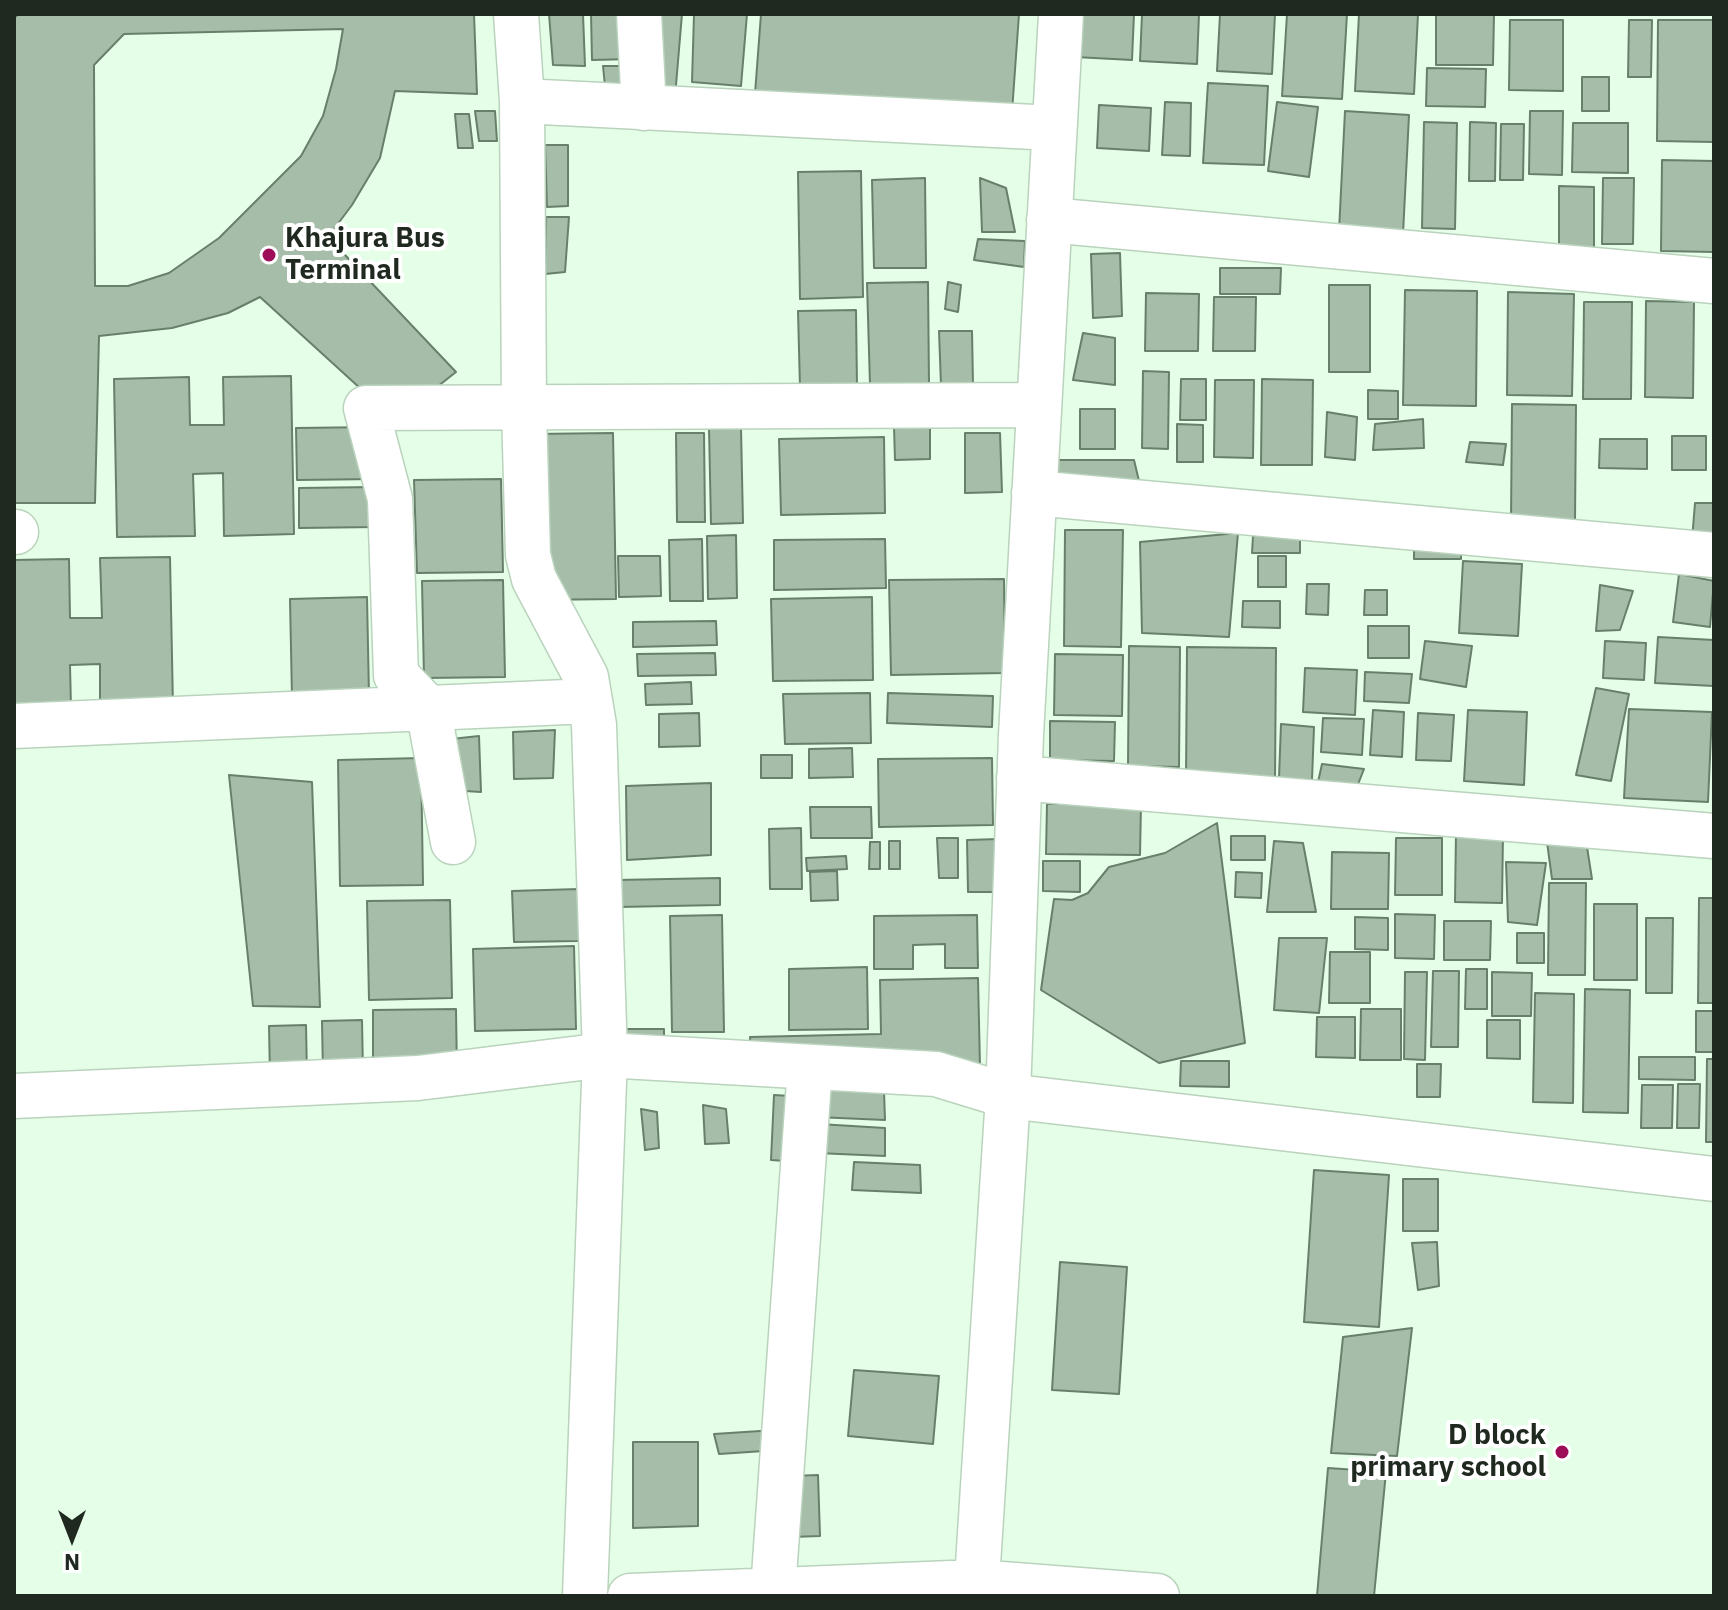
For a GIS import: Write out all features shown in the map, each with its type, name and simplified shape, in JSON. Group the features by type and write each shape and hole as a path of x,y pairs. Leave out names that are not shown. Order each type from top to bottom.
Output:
{"street":[{"path":"516,14 522,101 528,555 534,579 586,677 594,725 605,1055 585,1596"},
{"path":"639,14 644,108"},
{"path":"976,1589 1008,1096 1019,778 1061,14"},
{"path":"522,101 1054,128"},
{"path":"1049,220 1714,281"},
{"path":"453,842 428,708 396,675 390,499 366,408 1039,405"},
{"path":"1034,493 1714,555"},
{"path":"14,726 590,701"},
{"path":"1019,778 1714,836"},
{"path":"14,1096 418,1078 605,1055 936,1074 1008,1096 1714,1179"},
{"path":"773,1590 810,1067"},
{"path":"630,1596 773,1590 976,1589 1157,1596"}],"building":[{"name":"Khajura Bus Terminal","path":"19,14 474,14 477,94 395,91 380,158 352,205 328,237 456,372 395,420 260,297 228,313 172,328 99,336 95,503 14,503 14,18","holes":["343,29 323,116 301,156 219,238 169,273 128,286 95,286 94,65 124,34"]},
{"path":"549,14 583,14 585,66 553,65"},
{"path":"591,14 632,14 632,59 592,60"},
{"path":"646,14 682,14 675,97 640,94"},
{"path":"694,14 747,14 741,86 692,82"},
{"path":"761,14 1019,14 1011,126 754,107"},
{"path":"1077,14 1134,14 1132,60 1075,57"},
{"path":"1142,14 1199,14 1197,64 1140,61"},
{"path":"1220,14 1275,14 1272,74 1217,71"},
{"path":"1287,14 1347,14 1342,99 1282,96"},
{"path":"1359,14 1418,14 1414,94 1355,91"},
{"path":"1436,14 1494,14 1493,65 1436,65"},
{"path":"1510,20 1563,20 1563,91 1509,90"},
{"path":"1629,20 1652,20 1651,77 1628,77"},
{"path":"1658,20 1714,20 1714,142 1657,141"},
{"path":"603,66 635,66 634,84 605,86"},
{"path":"1427,68 1486,69 1485,107 1426,106"},
{"path":"1582,77 1609,77 1609,111 1582,111"},
{"path":"1208,83 1268,86 1264,165 1203,163"},
{"path":"1165,102 1191,103 1190,156 1162,155"},
{"path":"1277,102 1318,107 1309,177 1268,171"},
{"path":"1099,105 1151,108 1149,151 1097,148"},
{"path":"475,111 495,111 497,141 479,141"},
{"path":"1345,111 1409,115 1403,234 1339,231"},
{"path":"1530,111 1563,111 1562,175 1529,174"},
{"path":"455,114 469,114 473,148 458,148"},
{"path":"1424,122 1457,123 1455,229 1422,228"},
{"path":"1470,122 1496,123 1495,181 1469,181"},
{"path":"1573,123 1628,123 1628,173 1572,172"},
{"path":"1501,124 1524,124 1523,180 1500,180"},
{"path":"545,145 568,145 568,206 547,207"},
{"path":"1662,160 1714,161 1714,252 1661,251"},
{"path":"861,171 863,297 800,299 798,172"},
{"path":"925,178 926,268 874,268 872,180"},
{"path":"980,178 1006,188 1015,232 982,232"},
{"path":"1603,178 1634,178 1633,244 1602,244"},
{"path":"1559,186 1594,187 1594,248 1559,248"},
{"path":"546,217 569,217 565,272 545,274"},
{"path":"978,239 1025,241 1024,267 974,260"},
{"path":"1120,253 1122,316 1093,318 1091,254"},
{"path":"1220,268 1281,268 1280,294 1220,294"},
{"path":"928,282 929,385 870,385 867,283"},
{"path":"948,282 961,285 958,312 945,309"},
{"path":"1329,285 1370,285 1370,372 1329,372"},
{"path":"1405,290 1477,291 1476,406 1403,405"},
{"path":"1508,292 1574,294 1572,396 1507,395"},
{"path":"1146,293 1199,294 1198,351 1145,351"},
{"path":"1214,297 1256,297 1255,351 1213,351"},
{"path":"1646,301 1694,302 1693,398 1645,397"},
{"path":"1584,302 1632,302 1631,399 1583,399"},
{"path":"856,310 857,386 800,388 798,311"},
{"path":"939,331 972,331 973,385 941,385"},
{"path":"1083,333 1115,338 1115,385 1073,380"},
{"path":"1143,371 1169,372 1168,449 1142,448"},
{"path":"291,376 294,534 224,536 223,473 193,474 195,536 117,537 114,379 189,377 190,425 224,425 223,377"},
{"path":"1181,379 1206,379 1206,420 1180,420"},
{"path":"1262,379 1313,380 1312,465 1261,465"},
{"path":"1215,380 1254,380 1253,458 1214,457"},
{"path":"1368,390 1398,391 1398,419 1368,419"},
{"path":"1512,404 1576,405 1575,521 1511,520"},
{"path":"1080,409 1115,409 1115,449 1080,449"},
{"path":"1327,412 1357,417 1355,460 1325,457"},
{"path":"1423,419 1424,448 1373,450 1375,424"},
{"path":"1177,424 1203,425 1203,462 1177,462"},
{"path":"930,426 930,459 895,460 894,427"},
{"path":"376,427 377,479 297,480 296,428"},
{"path":"709,428 741,428 743,523 711,524"},
{"path":"613,433 616,599 536,600 533,434"},
{"path":"676,433 704,433 705,522 677,522"},
{"path":"965,433 1000,433 1002,492 965,493"},
{"path":"1672,436 1706,436 1706,470 1672,470"},
{"path":"884,437 885,513 781,515 779,439"},
{"path":"1600,439 1647,439 1647,469 1599,468"},
{"path":"1470,442 1506,444 1503,465 1466,462"},
{"path":"1052,460 1134,460 1145,506 1049,502"},
{"path":"501,479 503,572 417,573 414,480"},
{"path":"376,487 377,527 299,528 299,488"},
{"path":"1695,503 1714,503 1714,544 1692,540"},
{"path":"1414,522 1461,523 1461,559 1414,559"},
{"path":"1065,530 1123,530 1121,647 1064,646"},
{"path":"1238,533 1229,637 1142,633 1140,542"},
{"path":"736,535 737,598 708,599 707,536"},
{"path":"1253,536 1300,536 1300,553 1252,553"},
{"path":"702,539 703,601 670,601 669,540"},
{"path":"885,539 886,588 774,590 774,540"},
{"path":"618,556 660,556 661,596 619,597"},
{"path":"1258,556 1286,556 1286,587 1258,587"},
{"path":"170,557 173,707 100,707 100,664 70,665 71,708 14,709 14,560 69,559 70,618 102,618 100,558"},
{"path":"1463,561 1522,564 1518,636 1459,633"},
{"path":"1679,574 1714,581 1710,627 1673,622"},
{"path":"1004,579 1005,673 891,675 889,580"},
{"path":"503,580 505,677 424,678 422,581"},
{"path":"1307,584 1329,584 1328,615 1306,614"},
{"path":"1600,585 1633,591 1620,630 1596,631"},
{"path":"1365,590 1387,590 1387,615 1364,615"},
{"path":"367,597 369,696 292,698 290,599"},
{"path":"872,597 873,680 773,681 771,599"},
{"path":"1243,601 1280,601 1280,628 1242,627"},
{"path":"716,621 717,645 633,647 633,622"},
{"path":"1368,626 1409,626 1409,658 1368,658"},
{"path":"1658,637 1714,640 1714,686 1655,683"},
{"path":"1425,641 1472,646 1466,687 1420,679"},
{"path":"1605,641 1646,643 1644,680 1603,678"},
{"path":"1129,646 1180,647 1179,767 1128,766"},
{"path":"1187,647 1276,648 1275,781 1186,779"},
{"path":"715,653 716,675 638,676 637,654"},
{"path":"1055,654 1123,655 1122,716 1054,715"},
{"path":"1305,668 1357,670 1355,715 1303,712"},
{"path":"1365,672 1412,674 1409,703 1364,701"},
{"path":"691,682 692,704 646,705 645,684"},
{"path":"1596,688 1629,694 1611,781 1576,775"},
{"path":"870,693 871,743 785,744 783,694"},
{"path":"888,693 993,696 992,727 887,723"},
{"path":"1629,709 1712,712 1708,802 1624,798"},
{"path":"1373,710 1404,712 1402,757 1370,755"},
{"path":"1468,710 1527,712 1524,785 1464,781"},
{"path":"699,713 700,746 659,747 659,714"},
{"path":"1418,713 1454,715 1451,761 1416,760"},
{"path":"1323,718 1364,719 1362,755 1321,752"},
{"path":"1050,721 1115,722 1114,761 1050,760"},
{"path":"1281,724 1314,727 1312,780 1279,778"},
{"path":"555,730 553,778 514,779 513,732"},
{"path":"479,736 481,792 449,790 442,740"},
{"path":"852,748 853,777 809,778 809,749"},
{"path":"761,755 792,755 792,778 761,778"},
{"path":"421,758 423,885 340,886 338,760"},
{"path":"992,758 993,825 879,827 878,759"},
{"path":"1322,764 1364,769 1353,797 1316,791"},
{"path":"229,775 312,782 320,1007 253,1006"},
{"path":"711,783 711,855 627,860 626,786"},
{"path":"1047,804 1141,804 1140,855 1046,854"},
{"path":"810,807 871,807 872,838 811,838"},
{"path":"1217,823 1245,1043 1159,1063 1041,990 1054,899 1072,900 1088,893 1109,867 1165,853"},
{"path":"801,828 802,889 770,889 769,829"},
{"path":"1456,832 1503,833 1502,903 1455,902"},
{"path":"1231,836 1265,836 1265,860 1231,860"},
{"path":"937,838 958,838 958,878 939,878"},
{"path":"1396,838 1442,838 1442,895 1395,895"},
{"path":"999,839 1000,892 968,892 967,840"},
{"path":"889,841 900,841 900,869 889,869"},
{"path":"1274,841 1303,843 1316,912 1267,912"},
{"path":"870,842 880,842 880,869 869,869"},
{"path":"1547,842 1587,847 1592,879 1552,879"},
{"path":"1332,852 1389,853 1388,909 1331,909"},
{"path":"846,856 847,869 807,871 806,858"},
{"path":"1043,861 1080,861 1080,892 1043,891"},
{"path":"1506,862 1546,863 1537,925 1508,922"},
{"path":"837,871 838,900 811,901 810,872"},
{"path":"1236,872 1262,873 1261,898 1235,897"},
{"path":"720,878 720,905 618,907 617,880"},
{"path":"1549,883 1586,883 1585,975 1548,975"},
{"path":"579,889 579,941 514,942 512,891"},
{"path":"1699,898 1714,898 1714,1003 1698,1003"},
{"path":"450,900 452,998 369,1000 367,901"},
{"path":"1594,904 1637,904 1637,980 1594,980"},
{"path":"1395,914 1435,915 1434,959 1395,958"},
{"path":"722,915 724,1032 672,1032 670,916"},
{"path":"977,915 978,968 945,968 945,944 913,945 913,969 874,969 874,916"},
{"path":"1355,917 1388,918 1388,950 1355,949"},
{"path":"1646,918 1673,918 1672,993 1646,993"},
{"path":"1444,921 1491,921 1490,960 1444,960"},
{"path":"1517,933 1544,933 1544,963 1517,963"},
{"path":"1279,938 1327,938 1319,1013 1274,1010"},
{"path":"574,946 576,1029 475,1031 473,949"},
{"path":"1330,952 1370,952 1370,1003 1329,1003"},
{"path":"867,967 868,1029 789,1030 789,969"},
{"path":"1466,969 1487,969 1487,1009 1465,1009"},
{"path":"1433,971 1459,971 1458,1047 1431,1047"},
{"path":"1405,972 1427,972 1425,1060 1404,1059"},
{"path":"1492,972 1532,973 1531,1016 1492,1016"},
{"path":"978,978 980,1067 751,1071 750,1037 881,1034 880,980"},
{"path":"1585,989 1630,990 1628,1113 1583,1112"},
{"path":"1535,993 1574,994 1573,1103 1533,1102"},
{"path":"456,1009 457,1074 373,1075 373,1010"},
{"path":"1361,1009 1401,1009 1401,1060 1360,1060"},
{"path":"1696,1011 1714,1011 1714,1052 1696,1052"},
{"path":"1317,1017 1355,1017 1355,1058 1316,1057"},
{"path":"362,1020 363,1074 323,1074 322,1021"},
{"path":"1487,1020 1520,1020 1520,1059 1487,1058"},
{"path":"306,1025 307,1077 270,1077 269,1026"},
{"path":"622,1029 664,1029 664,1065 623,1066"},
{"path":"1639,1057 1695,1057 1695,1080 1639,1079"},
{"path":"1707,1059 1714,1059 1714,1142 1706,1142"},
{"path":"1181,1061 1229,1061 1229,1087 1180,1086"},
{"path":"1417,1064 1441,1064 1440,1097 1417,1097"},
{"path":"1678,1084 1700,1084 1699,1128 1677,1128"},
{"path":"1642,1085 1673,1085 1672,1128 1641,1128"},
{"path":"818,1089 884,1091 885,1120 816,1117"},
{"path":"774,1095 807,1097 800,1162 771,1160"},
{"path":"703,1105 726,1109 729,1143 705,1144"},
{"path":"641,1109 657,1112 659,1148 645,1150"},
{"path":"819,1124 885,1128 885,1156 817,1153"},
{"path":"854,1162 920,1165 921,1193 852,1190"},
{"path":"1314,1170 1389,1175 1379,1327 1304,1322"},
{"path":"1403,1179 1438,1179 1438,1231 1403,1231"},
{"path":"1437,1242 1439,1286 1418,1290 1412,1243"},
{"path":"1060,1262 1127,1267 1119,1394 1052,1390"},
{"path":"1412,1328 1397,1456 1331,1453 1343,1337"},
{"path":"854,1370 939,1376 933,1444 848,1436"},
{"path":"776,1430 779,1450 719,1454 714,1434"},
{"path":"633,1442 698,1442 698,1526 633,1528"},
{"path":"1328,1468 1386,1472 1374,1596 1317,1596"},
{"path":"818,1475 820,1536 792,1537 791,1476"}],"place":[{"name":"Khajura Bus Terminal","path":"269,255"},
{"name":"D block primary school","path":"1562,1452"}]}
